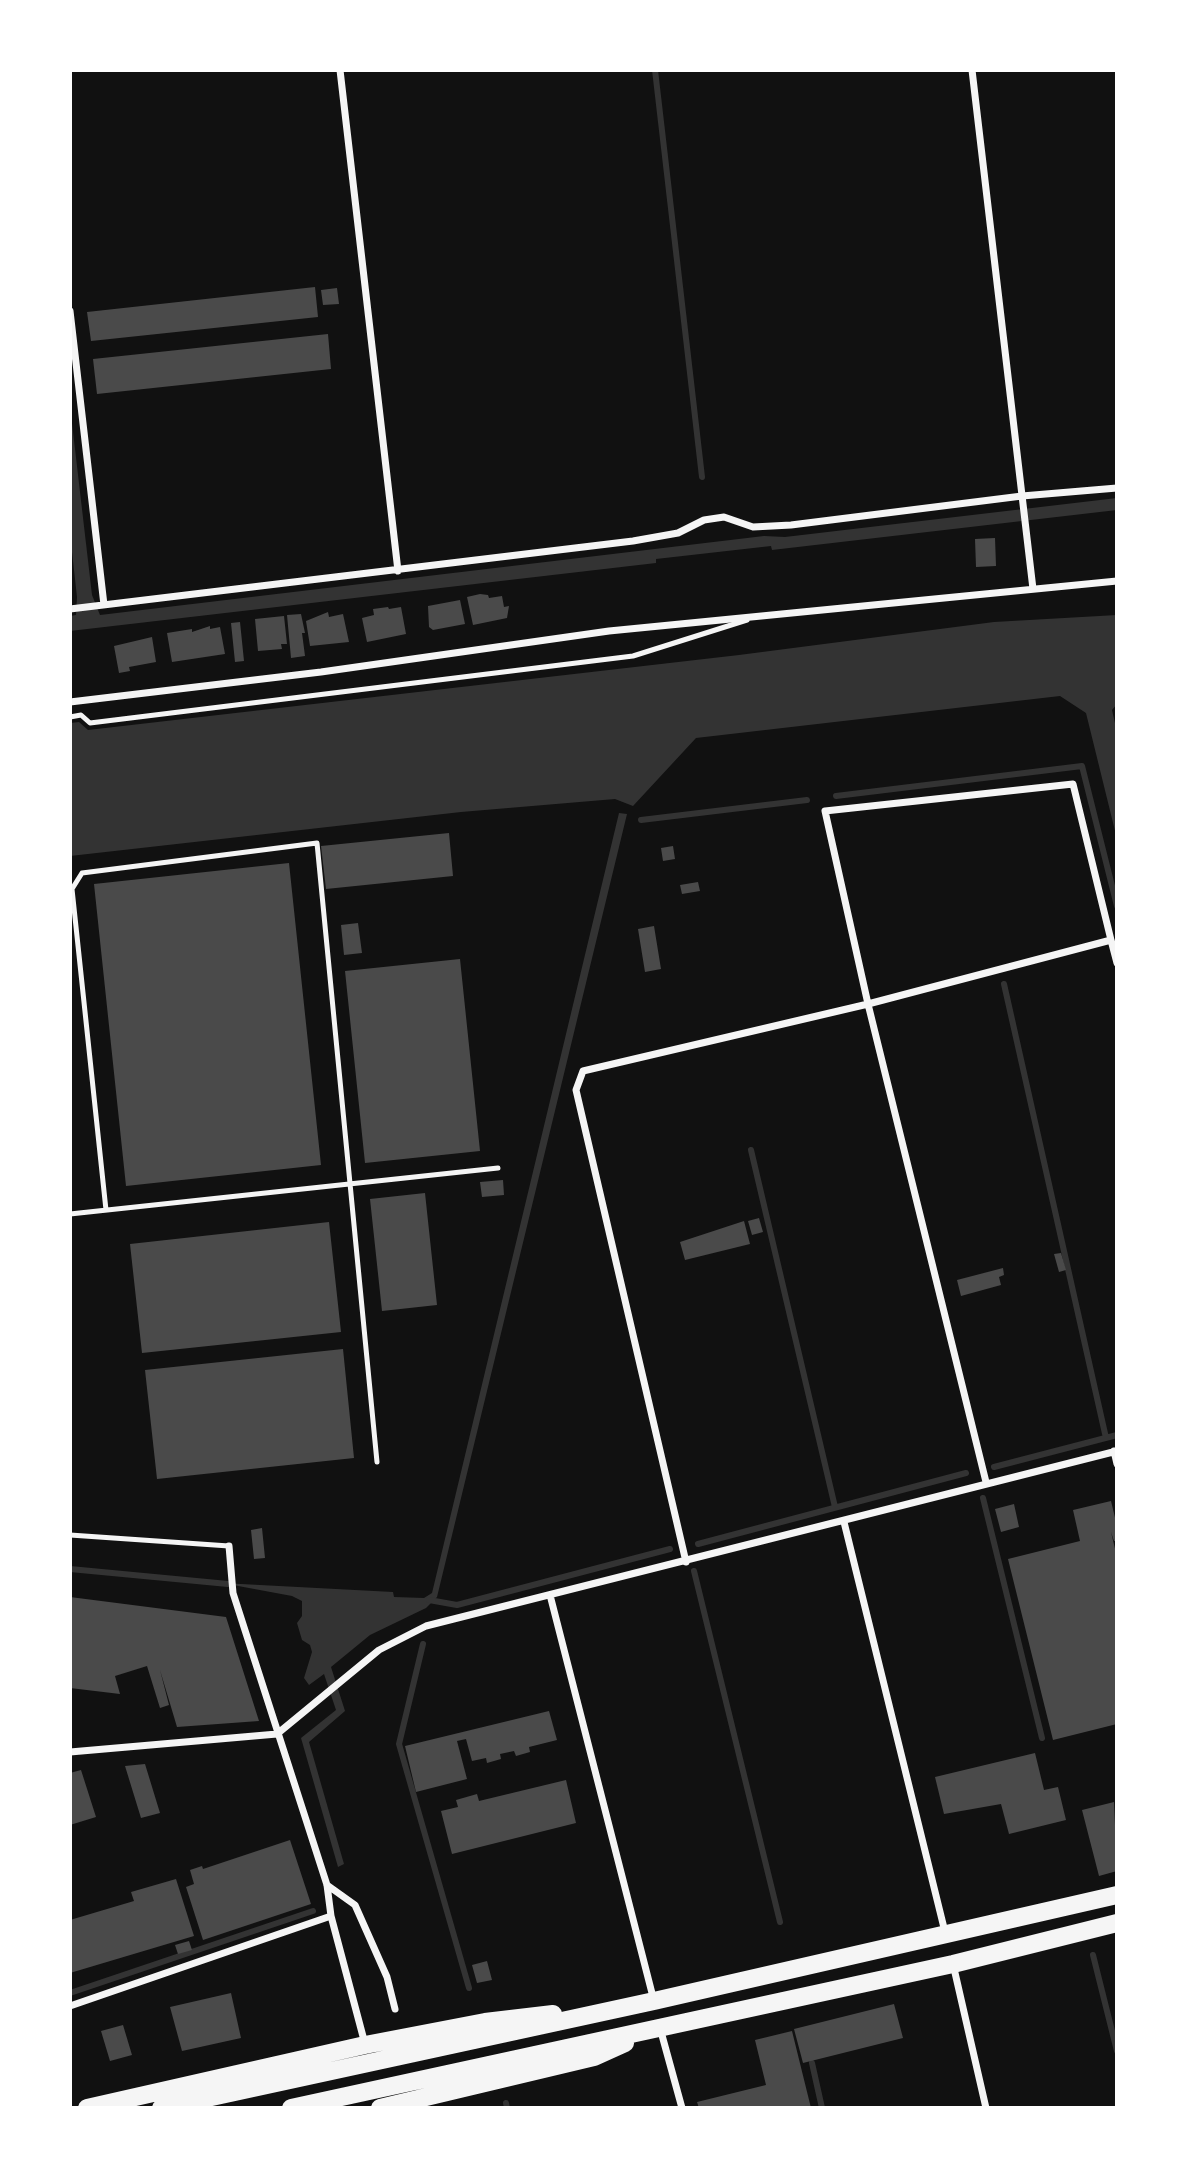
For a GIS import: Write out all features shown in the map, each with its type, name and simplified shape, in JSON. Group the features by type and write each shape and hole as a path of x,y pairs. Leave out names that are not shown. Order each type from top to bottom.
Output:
{"highway":[{"path":"161,2108 490,2038 1117,1895"},
{"path":"291,2108 494,2066 953,1964 1117,1923"},
{"path":"87,2108 365,2045 485,2022 654,2001"},
{"path":"391,2107 594,2057 660,2028"}],"street":[{"path":"340,70 398,571"},
{"path":"972,70 1033,589"},
{"path":"70,311 104,605"},
{"path":"71,609 633,541 678,533 704,520 724,517 753,527 791,525 1022,496 1117,488"},
{"path":"70,702 321,672 558,637 764,614 1117,582"},
{"path":"986,1482 868,1004 825,811 1073,784 1117,963"},
{"path":"686,1562 576,1090 583,1071 868,1004 1111,940"},
{"path":"70,1752 277,1734 379,1650 426,1626 844,1522 986,1482 1115,1451 1117,1464"},
{"path":"844,1522 946,1934"},
{"path":"229,1546 233,1593 327,1885 331,1916 365,2045"},
{"path":"550,1595 654,2001"},
{"path":"327,1885 355,1905 387,1977 395,2009"},
{"path":"70,2006 331,1916"},
{"path":"953,1964 986,2108"},
{"path":"660,2028 682,2108"}],"lane":[{"path":"70,717 82,716 90,723 633,656 764,614"},
{"path":"106,1210 72,889 82,873 317,843 377,1462"},
{"path":"70,1214 498,1168"},
{"path":"70,1535 229,1546"}],"shaded area":[{"path":"70,406 92,595 100,615 764,536 785,537 1117,498 1117,510 772,550 771,546 656,559 656,563 70,631 70,616 76,615 77,597 70,534"},
{"path":"1117,615 1117,704 1112,710 1117,732 1117,839 1086,713 1060,696 696,738 633,806 615,799 461,812 70,856 70,723 79,722 88,730 739,655 994,622"},
{"path":"619,813 627,814 437,1597 426,1608 370,1635 331,1667 345,1711 309,1742 344,1864 338,1867 301,1738 336,1710 324,1674 309,1685 304,1678 312,1652 310,1645 302,1640 297,1623 302,1616 302,1601 292,1596 222,1583 393,1592 394,1597 424,1598 432,1593"}],"building":[{"path":"315,287 318,317 91,341 87,312"},
{"path":"337,288 339,304 323,305 321,290"},
{"path":"328,334 331,369 97,394 93,359"},
{"path":"995,538 996,566 976,567 975,539"},
{"path":"488,595 489,598 502,596 504,607 509,606 507,618 473,625 467,597"},
{"path":"460,600 465,624 433,630 429,627 428,606"},
{"path":"401,607 406,634 367,642 362,618 374,615 373,609"},
{"path":"328,612 329,617 343,614 349,642 310,646 306,621"},
{"path":"301,614 305,633 302,633 305,656 291,658 287,615"},
{"path":"284,616 287,644 281,644 282,649 258,651 255,619"},
{"path":"240,622 244,661 235,662 231,623"},
{"path":"210,626 210,629 220,627 225,654 172,662 167,633 192,629 192,632"},
{"path":"152,637 156,662 129,667 130,671 119,673 114,646"},
{"path":"449,833 453,876 326,889 321,846"},
{"path":"673,846 675,859 663,861 661,848"},
{"path":"289,863 321,1165 126,1186 94,884"},
{"path":"698,882 700,891 682,894 680,885"},
{"path":"358,923 362,953 344,955 341,925"},
{"path":"654,926 661,969 645,972 638,929"},
{"path":"460,959 480,1151 365,1163 345,971"},
{"path":"503,1180 504,1195 482,1197 480,1182"},
{"path":"425,1193 437,1305 382,1311 370,1199"},
{"path":"759,1218 763,1232 752,1235 748,1221"},
{"path":"744,1221 750,1244 685,1260 680,1242"},
{"path":"329,1222 341,1332 142,1353 130,1244"},
{"path":"1061,1253 1066,1270 1059,1272 1054,1254"},
{"path":"1003,1268 1004,1275 999,1277 1001,1285 961,1296 957,1280"},
{"path":"343,1349 354,1458 157,1479 145,1370"},
{"path":"1111,1501 1117,1526 1117,1541 1114,1541 1111,1532 1117,1557 1117,1724 1053,1740 1008,1559 1080,1541 1073,1510"},
{"path":"1014,1504 1019,1527 1001,1532 995,1509"},
{"path":"262,1528 265,1558 254,1559 251,1530"},
{"path":"70,1597 226,1617 259,1721 177,1727 160,1670 169,1705 160,1708 147,1666 115,1676 120,1694 70,1688"},
{"path":"549,1711 557,1740 529,1747 530,1752 516,1756 514,1751 500,1754 501,1759 487,1763 486,1758 472,1761 466,1739 457,1741 467,1779 416,1792 405,1746"},
{"path":"1035,1753 1044,1790 1058,1787 1066,1820 1009,1834 1001,1804 944,1814 935,1777"},
{"path":"145,1764 160,1813 141,1818 125,1766"},
{"path":"81,1770 96,1817 70,1825 70,1773"},
{"path":"566,1780 576,1823 452,1854 441,1811 458,1807 456,1800 477,1794 479,1801"},
{"path":"1114,1802 1117,1871 1099,1876 1082,1810"},
{"path":"290,1840 311,1904 203,1940 186,1887 194,1884 190,1870 202,1866 203,1869"},
{"path":"176,1879 194,1936 70,1973 70,1920 134,1901 131,1892"},
{"path":"189,1941 192,1950 178,1954 175,1945"},
{"path":"487,1961 492,1980 477,1983 472,1965"},
{"path":"231,1993 241,2038 182,2051 170,2007"},
{"path":"894,2004 903,2038 803,2063 794,2029"},
{"path":"123,2025 132,2055 110,2061 101,2031"},
{"path":"792,2031 811,2108 699,2108 697,2102 766,2085 755,2040"}],"waterway":[{"path":"655,70 702,477"},
{"path":"836,796 1082,766 1117,906"},
{"path":"641,820 807,800"},
{"path":"1004,984 1106,1438"},
{"path":"751,1150 835,1507"},
{"path":"994,1467 1117,1435"},
{"path":"698,1544 966,1473"},
{"path":"983,1498 1042,1738"},
{"path":"429,1600 457,1605 670,1549"},
{"path":"70,1569 228,1584"},
{"path":"694,1571 780,1922"},
{"path":"423,1644 399,1744 469,1988"},
{"path":"70,1993 313,1911"},
{"path":"1093,1955 1117,2051"},
{"path":"812,2063 822,2108"},
{"path":"506,2103 507,2108"}]}
